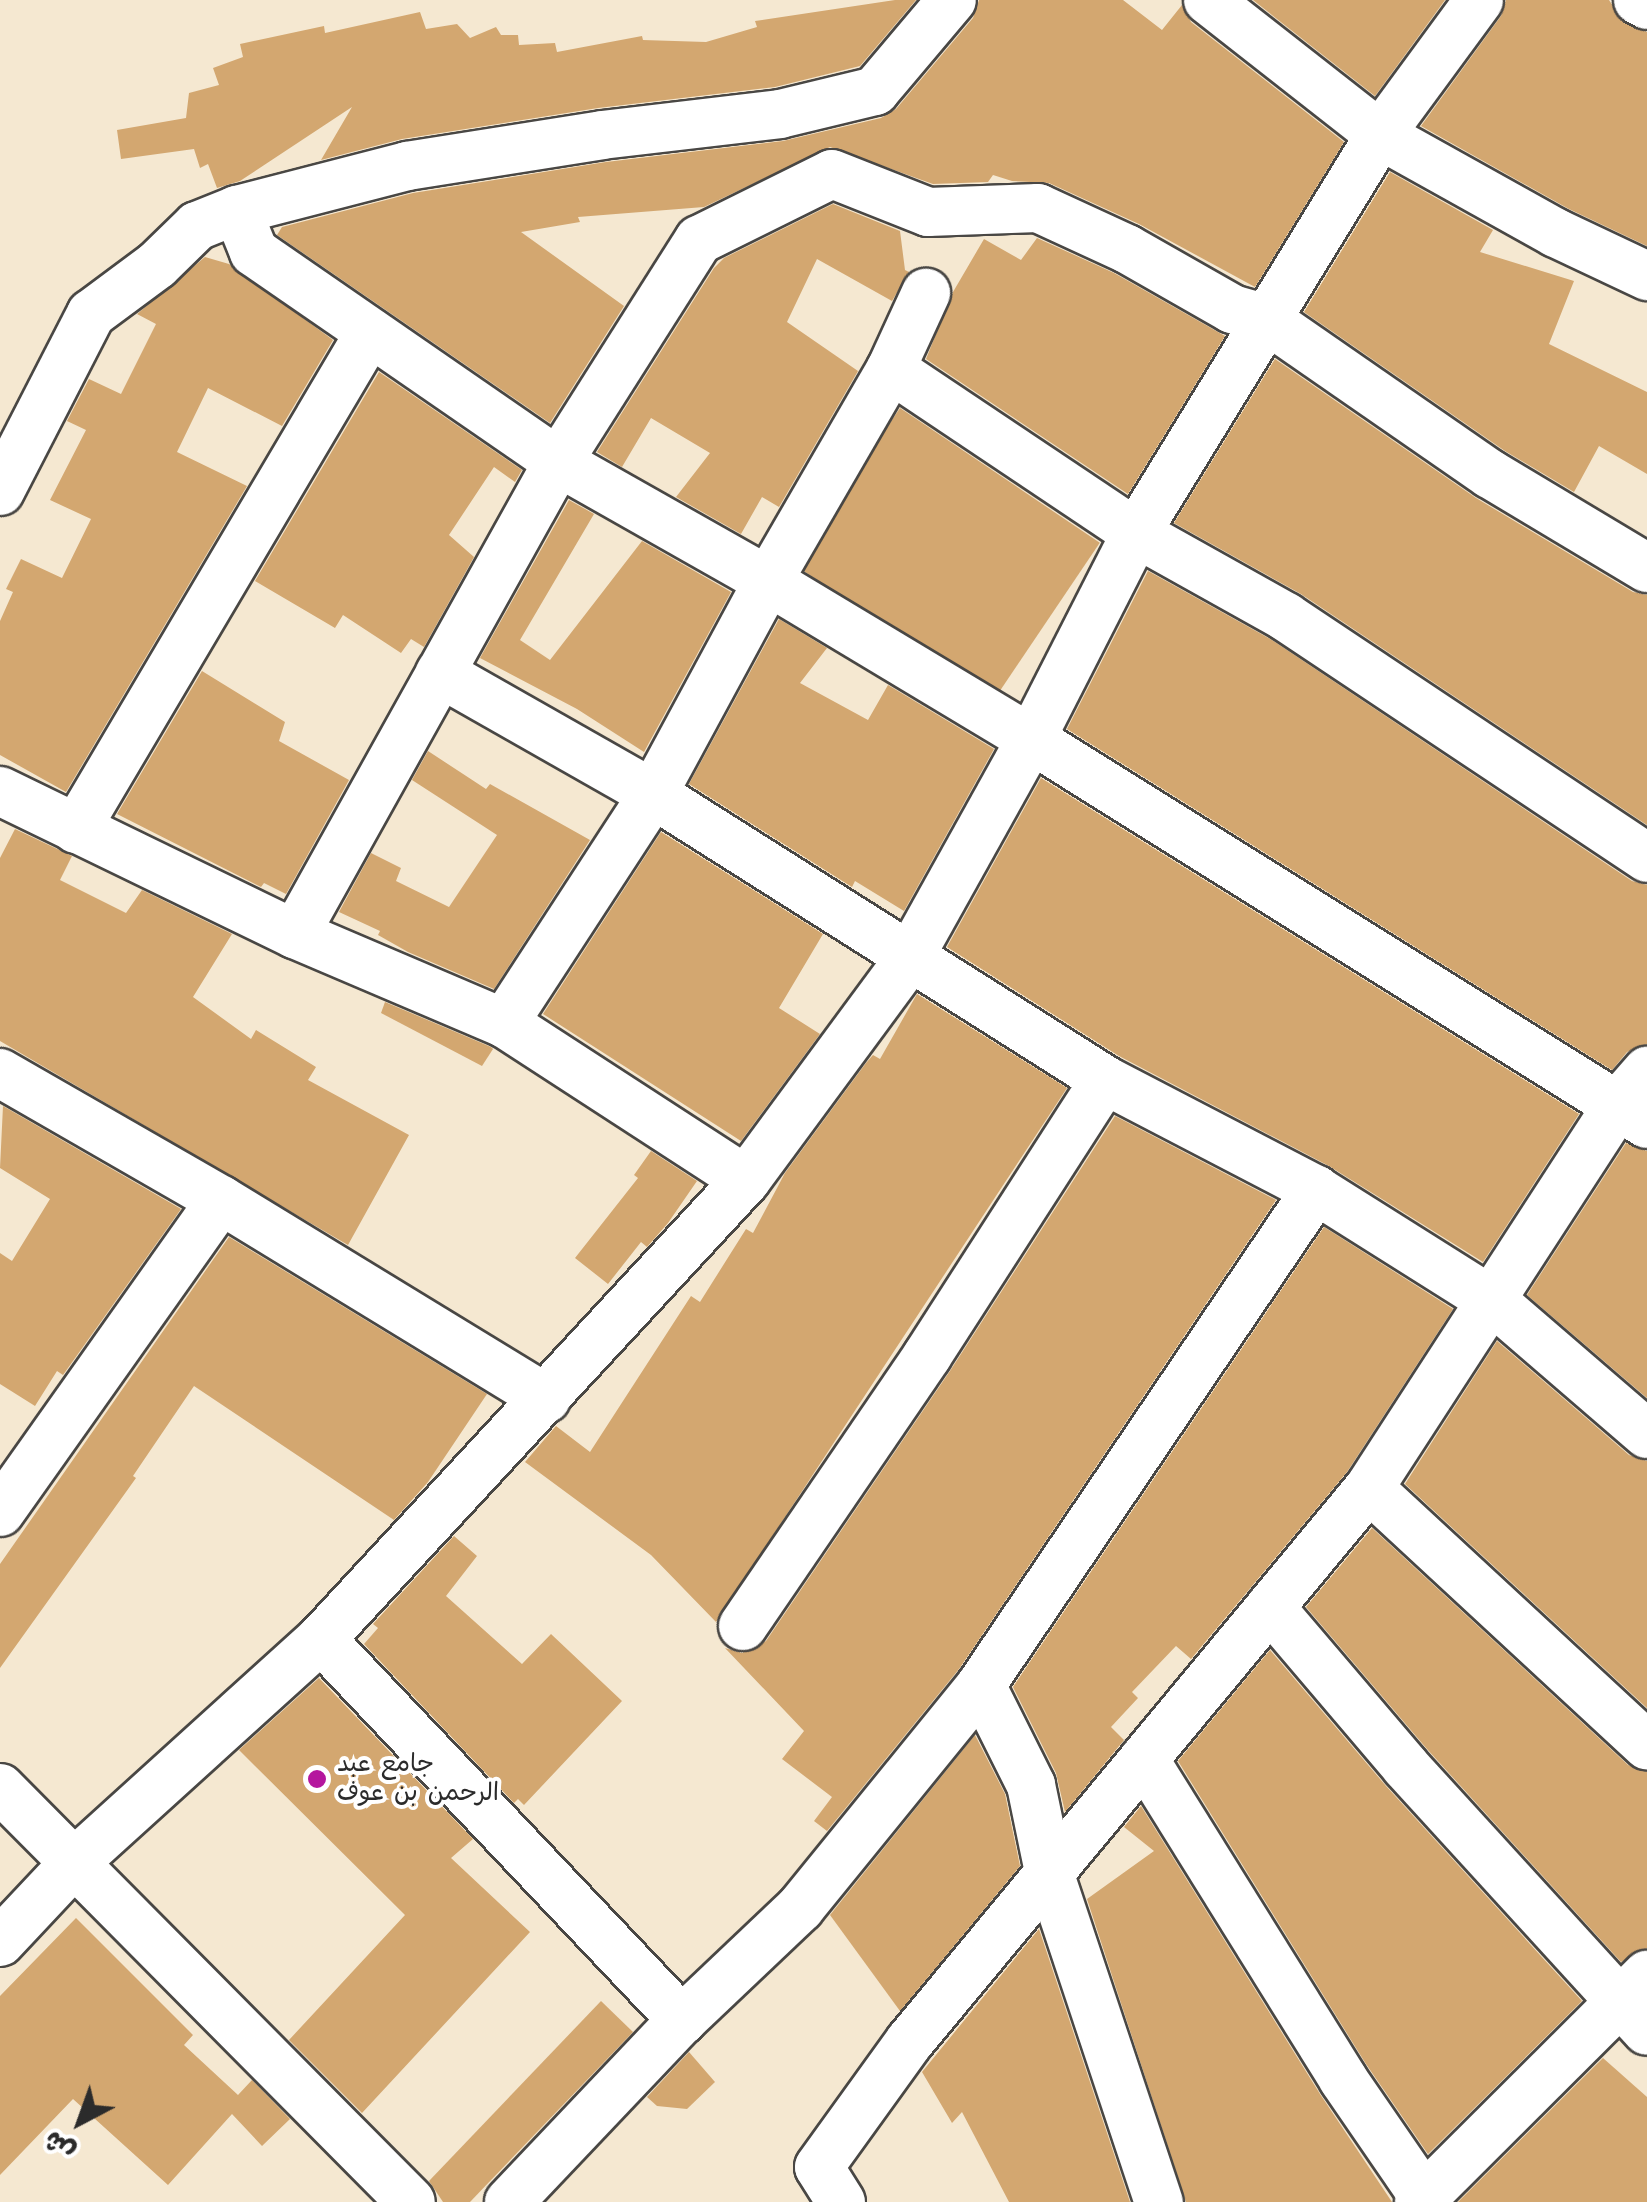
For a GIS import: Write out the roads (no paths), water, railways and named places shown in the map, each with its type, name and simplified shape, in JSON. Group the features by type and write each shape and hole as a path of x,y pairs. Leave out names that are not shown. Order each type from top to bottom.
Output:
{"street":[{"path":"0,491 91,314 157,265 198,226 237,210 407,166 602,135 780,114 875,91 952,0"},
{"path":"1208,0 1380,135 1556,233 1647,276"},
{"path":"0,1942 76,1861 320,1639 746,1180 908,960 1031,739 1136,532 1380,135 1480,0"},
{"path":"1638,0 1647,5"},
{"path":"295,934 558,462 698,240 832,174 928,212 1038,208 1127,250 1232,309 1266,319 1490,474 1647,568"},
{"path":"237,210 254,252 558,462 768,581 1638,1099 1369,1488 910,2041 819,2167 841,2202"},
{"path":"504,1022 652,794 768,581 891,369 926,294"},
{"path":"76,828 370,332"},
{"path":"891,369 1136,532 1286,617 1647,858"},
{"path":"440,673 652,794 908,960 1106,1080 1316,1190 1494,1302 1647,1434"},
{"path":"0,791 295,934 504,1022 746,1180"},
{"path":"0,1073 221,1200 546,1398"},
{"path":"743,1626 927,1356 1106,1080"},
{"path":"509,2202 682,2020 800,1908 981,1685 1316,1190"},
{"path":"0,1512 221,1200"},
{"path":"1369,1488 1647,1744"},
{"path":"1144,1758 1421,2199 1638,2004 1406,1767 1270,1607"},
{"path":"320,1639 682,2020"},
{"path":"981,1685 1031,1785 1049,1872 1160,2202"},
{"path":"0,1788 410,2202"}],"place":[{"name":"جامع عبد الرحمن بن عوف","path":"317,1779"}]}
